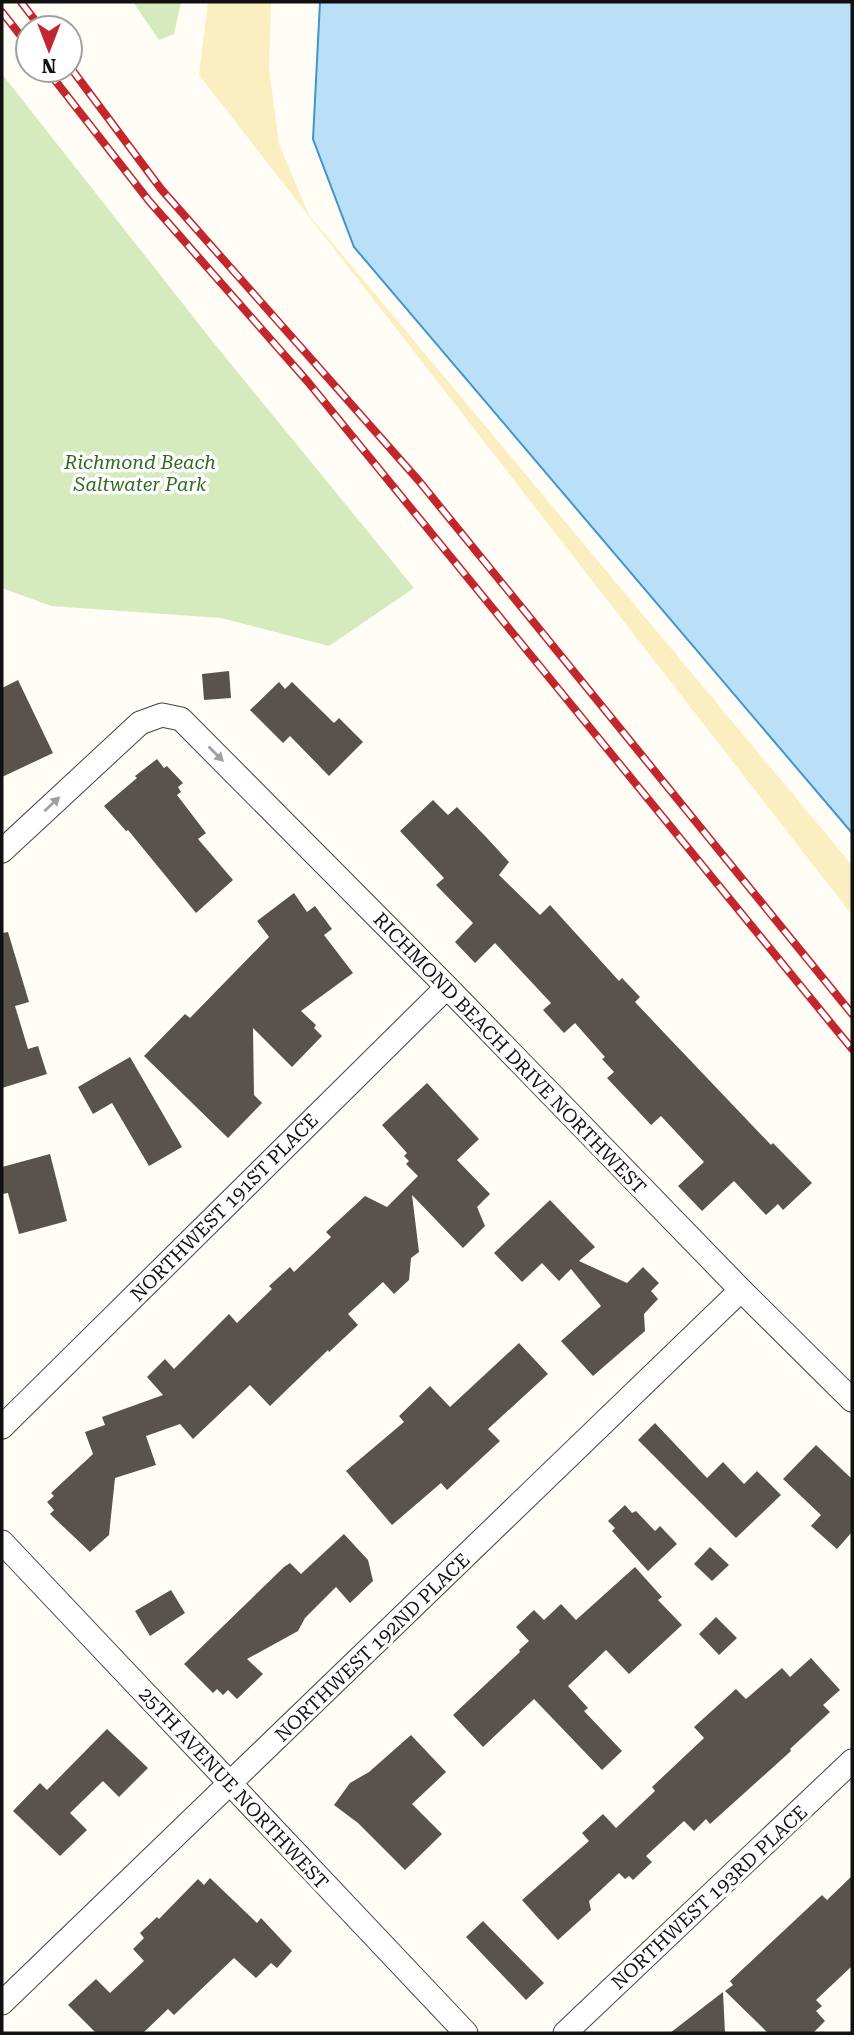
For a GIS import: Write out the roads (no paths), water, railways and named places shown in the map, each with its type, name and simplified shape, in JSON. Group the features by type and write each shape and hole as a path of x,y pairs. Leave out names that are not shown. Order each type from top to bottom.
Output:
{"street":[{"name":"RICHMOND BEACH DRIVE NORTHWEST","path":"2,851 140,723 162,715 181,719 852,1400"},
{"name":"NORTHWEST 191ST PLACE","path":"2,1427 446,987"},
{"name":"NORTHWEST 192ND PLACE","path":"2,2003 741,1290"},
{"name":"25TH AVENUE NORTHWEST","path":"2,1542 466,2033"},
{"name":"NORTHWEST 193RD PLACE","path":"565,2033 852,1761"}],"water":[{"path":"320,2 852,2 852,833 354,247 313,139"}],"railway":[{"path":"21,2 30,14"},
{"path":"2,12 14,27"},
{"path":"58,84 149,201 308,382 852,1049"},
{"path":"83,84 161,189 419,481 852,1014"}],"park label":[{"name":"Richmond Beach Saltwater Park","path":"140,473"}]}
